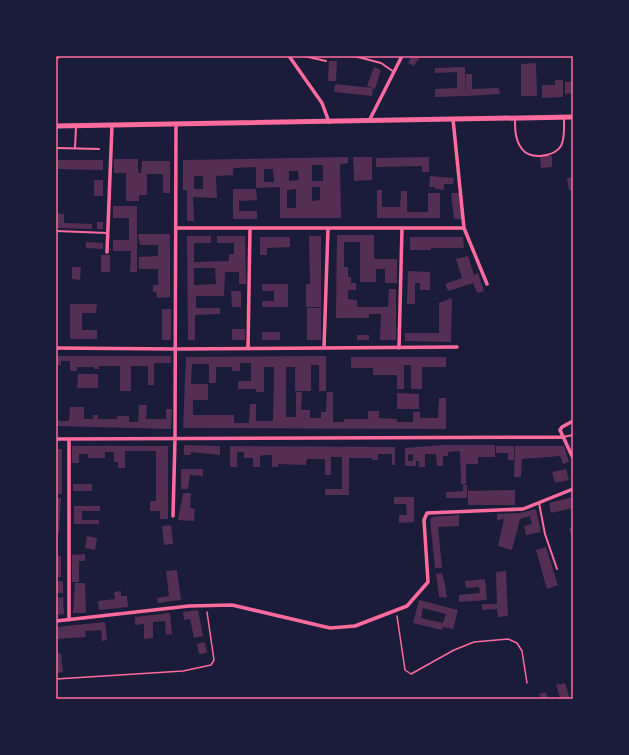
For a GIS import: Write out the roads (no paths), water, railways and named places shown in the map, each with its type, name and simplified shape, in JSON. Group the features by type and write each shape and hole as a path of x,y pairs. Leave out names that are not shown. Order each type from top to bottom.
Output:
{"main road":[{"path":"56,126 573,117"}],"street":[{"path":"289,56 322,103 329,122"},
{"path":"369,121 402,56"},
{"path":"453,120 464,228 488,284"},
{"path":"173,516 176,349 176,124"},
{"path":"107,252 112,125"},
{"path":"176,228 464,228"},
{"path":"248,349 250,228"},
{"path":"324,348 328,228"},
{"path":"399,348 402,228"},
{"path":"56,348 248,349 457,347"},
{"path":"573,421 562,426 560,430 573,458"},
{"path":"56,439 563,437"},
{"path":"69,439 69,620"},
{"path":"56,621 206,606 232,605 330,628 355,626 407,606 428,582 424,520 427,513 523,508 573,489"}],"lane":[{"path":"304,56 326,61"},
{"path":"354,56 381,63 394,72"},
{"path":"515,118 517,142 522,150 528,154 538,156 556,151 562,145 564,118"},
{"path":"76,126 76,148"},
{"path":"57,148 99,148"},
{"path":"56,230 107,232"},
{"path":"563,437 573,435"},
{"path":"539,503 545,534 557,569"}]}
